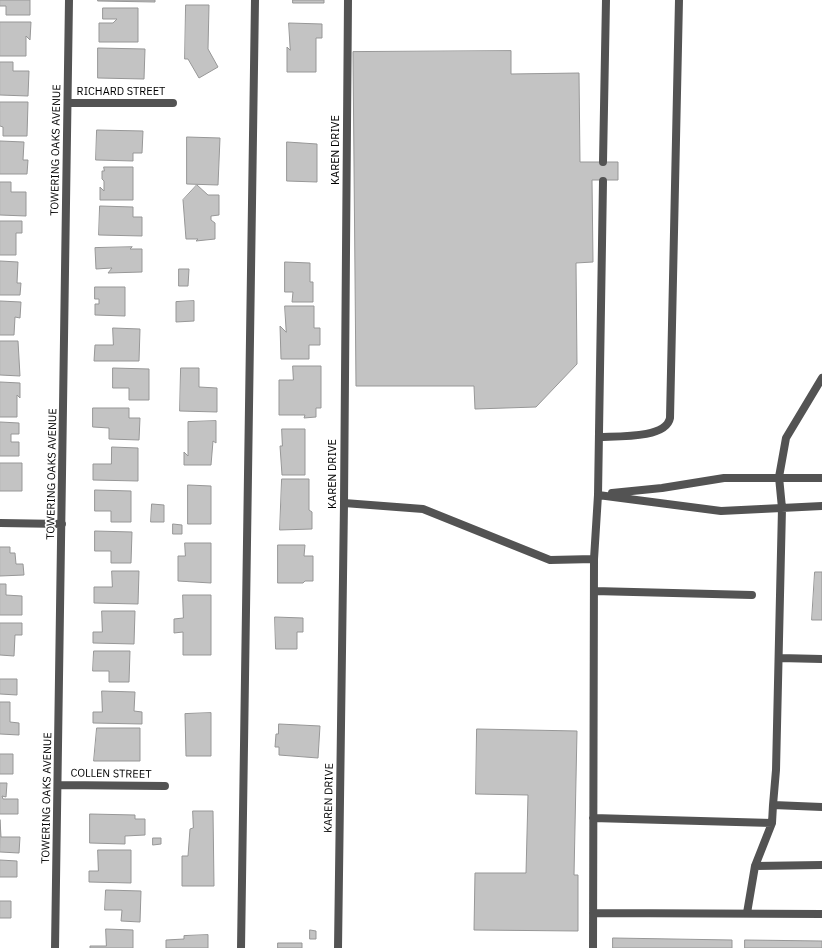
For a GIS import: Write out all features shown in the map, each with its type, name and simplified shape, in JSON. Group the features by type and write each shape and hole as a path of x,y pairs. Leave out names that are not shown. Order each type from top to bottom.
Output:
{"street":[{"name":"TOWERING OAKS AVENUE","path":"55,948 69,0"},
{"path":"241,948 255,0"},
{"name":"KAREN DRIVE","path":"338,948 344,503 348,0"},
{"path":"603,162 606,0"},
{"path":"599,437 634,436 652,433 659,431 669,424 679,0"},
{"name":"RICHARD STREET","path":"68,103 173,103"},
{"path":"593,948 594,559 598,495 603,181"},
{"path":"747,913 755,866 772,823 776,770 782,508 779,477 786,438 822,378"},
{"path":"598,495 662,488 724,478 822,478"},
{"path":"598,495 721,511 822,506"},
{"path":"344,503 423,509 550,560 594,559"},
{"path":"0,523 62,524"},
{"path":"594,591 752,595"},
{"path":"779,658 822,659"},
{"name":"COLLEN STREET","path":"58,785 165,786"},
{"path":"773,805 822,807"},
{"path":"593,818 772,823"},
{"path":"755,866 822,865"},
{"path":"593,912 822,914"}],"building":[{"path":"0,0 30,0 30,15 6,15 6,6 0,6"},
{"path":"155,0 155,2 98,1"},
{"path":"293,0 324,0 324,3 293,3"},
{"path":"186,5 209,5 208,49 218,67 199,78 188,59 185,59"},
{"path":"103,8 138,8 138,42 99,42 99,23 113,23 117,19 103,19"},
{"path":"0,22 31,22 30,40 26,36 26,56 0,56"},
{"path":"289,23 322,24 322,38 316,38 316,72 287,72 287,47 290,50"},
{"path":"98,48 145,49 144,79 98,78"},
{"path":"511,51 511,74 579,73 580,162 618,162 618,180 592,180 593,262 576,263 577,364 536,407 475,409 474,386 356,386 353,52"},
{"path":"0,62 13,62 13,71 29,71 28,96 0,95"},
{"path":"0,102 28,102 27,136 3,136 3,127 0,126"},
{"path":"97,130 143,131 142,153 133,153 133,161 96,160"},
{"path":"187,137 220,138 218,185 187,184"},
{"path":"0,141 24,142 23,160 28,160 27,174 0,174"},
{"path":"287,142 317,144 317,182 287,181"},
{"path":"104,167 133,167 133,200 100,200 100,187 104,191 102,171 104,171"},
{"path":"0,182 11,182 11,192 26,192 26,216 0,215"},
{"path":"197,185 208,195 219,195 219,215 211,216 211,220 215,223 215,239 196,241 198,239 186,239 183,200"},
{"path":"100,206 133,207 133,217 142,217 142,236 99,235"},
{"path":"0,221 22,221 22,233 16,233 16,255 0,255"},
{"path":"132,247 130,249 142,249 142,272 108,273 112,268 96,269 95,248"},
{"path":"0,261 18,262 17,283 21,283 20,295 0,295"},
{"path":"285,262 310,263 310,282 313,282 313,302 292,302 293,292 285,292"},
{"path":"179,269 189,269 188,286 179,286"},
{"path":"95,287 125,287 125,316 95,315 95,304 99,304 99,299 95,299"},
{"path":"0,301 21,302 20,318 15,317 14,335 0,335"},
{"path":"194,301 194,321 176,322 176,302"},
{"path":"285,306 314,306 314,328 320,328 320,345 309,345 309,359 281,359 280,326 286,332"},
{"path":"113,328 140,329 139,361 94,361 95,345 113,345"},
{"path":"0,341 18,341 20,376 0,375"},
{"path":"293,366 321,366 321,408 316,408 316,417 304,418 305,415 279,415 279,380 293,380"},
{"path":"113,368 149,369 149,400 129,400 129,388 113,388"},
{"path":"181,368 199,368 199,387 217,388 217,412 180,411"},
{"path":"0,382 20,383 20,398 17,395 17,417 0,417"},
{"path":"93,408 129,408 129,418 140,418 139,440 109,439 109,428 93,427"},
{"path":"216,421 216,443 213,441 211,465 184,465 184,452 188,456 188,422"},
{"path":"0,422 19,423 19,434 11,434 11,442 19,442 19,456 0,456"},
{"path":"282,429 305,429 305,475 282,475 280,446 282,446"},
{"path":"112,447 138,448 138,481 93,480 93,464 111,464"},
{"path":"0,463 22,463 22,491 0,491"},
{"path":"282,479 309,479 309,510 312,512 312,529 280,530"},
{"path":"188,485 211,486 211,524 188,524"},
{"path":"95,490 131,491 131,522 111,522 111,511 95,511"},
{"path":"152,504 164,505 164,522 151,522"},
{"path":"173,524 182,525 182,534 173,534"},
{"path":"95,531 132,532 131,563 111,563 111,551 95,551"},
{"path":"185,543 211,543 211,583 178,581 178,556 185,556"},
{"path":"278,545 305,545 304,556 313,556 313,581 305,581 303,583 278,583"},
{"path":"0,547 10,547 10,553 15,553 16,564 23,564 24,575 0,576"},
{"path":"112,571 139,571 138,604 94,603 94,587 112,587"},
{"path":"815,572 822,572 822,620 812,620"},
{"path":"0,584 6,584 6,595 22,596 22,615 0,615"},
{"path":"183,595 211,595 211,655 183,655 183,632 174,633 174,619 183,618"},
{"path":"102,611 135,611 134,644 93,643 93,632 102,632"},
{"path":"275,617 303,618 303,632 297,632 297,649 276,649"},
{"path":"0,623 22,623 22,635 15,635 14,656 0,655"},
{"path":"94,651 130,651 129,682 109,682 109,671 93,671"},
{"path":"0,679 17,679 17,695 0,694"},
{"path":"102,691 135,692 134,711 142,712 142,724 93,723 93,712 102,712"},
{"path":"0,702 10,702 10,722 19,723 19,735 0,734"},
{"path":"211,713 211,756 186,756 185,714"},
{"path":"279,724 320,726 318,758 279,755 279,747 275,747 276,734 278,734"},
{"path":"97,728 140,728 140,761 94,761"},
{"path":"477,729 577,731 574,875 578,875 578,931 474,930 475,873 526,873 528,795 476,794"},
{"path":"0,754 13,754 13,774 0,774"},
{"path":"0,783 7,783 6,797 2,796 3,799 18,799 18,814 0,814"},
{"path":"193,811 213,811 214,886 182,886 182,856 188,856 190,829 193,828"},
{"path":"90,814 135,815 135,819 145,819 145,835 125,836 125,844 90,843"},
{"path":"0,820 1,837 20,837 19,853 0,852"},
{"path":"153,838 161,838 161,844 153,845"},
{"path":"98,850 131,850 131,883 89,882 89,871 98,871"},
{"path":"0,860 17,861 17,877 0,877"},
{"path":"106,890 141,891 140,922 121,921 122,910 105,910"},
{"path":"0,901 11,901 11,918 0,918"},
{"path":"106,929 133,930 133,948 90,948 90,946 106,946"},
{"path":"310,930 316,931 316,939 310,939"},
{"path":"208,935 208,948 166,948 166,940 184,939 184,936"},
{"path":"613,938 732,940 732,948 613,948"},
{"path":"745,940 822,941 822,948 745,948"},
{"path":"278,943 302,943 302,948 278,948"}]}
